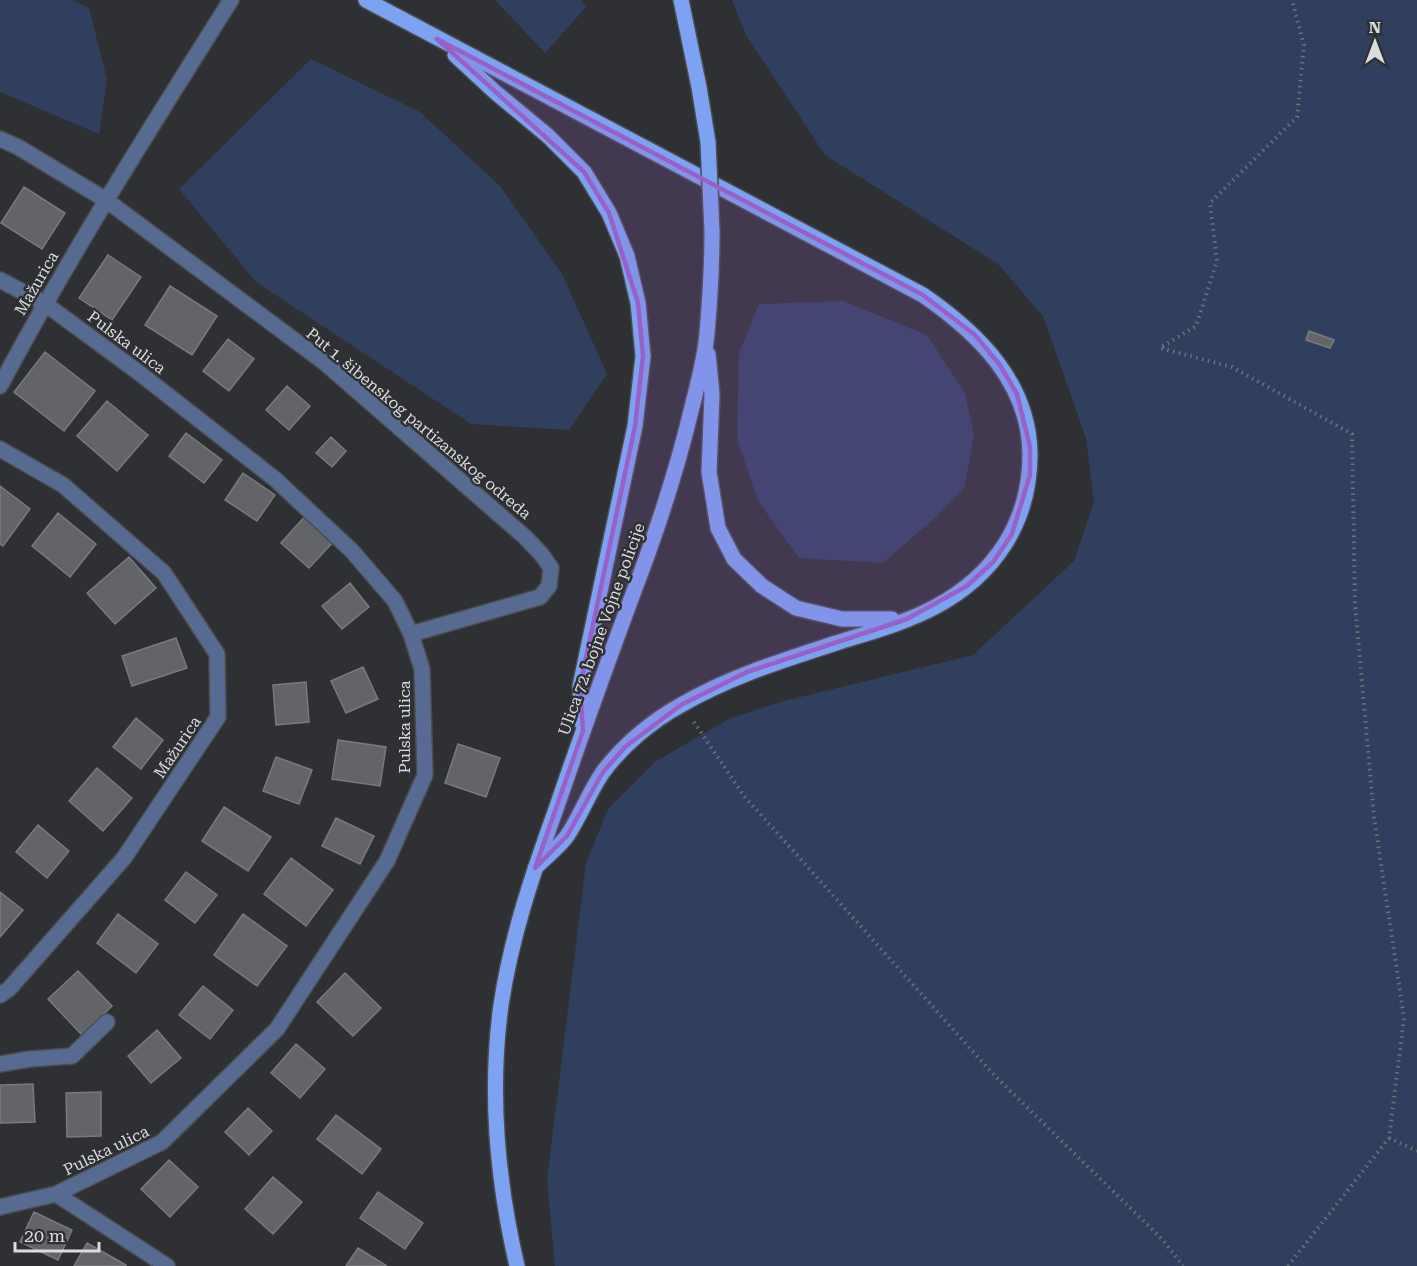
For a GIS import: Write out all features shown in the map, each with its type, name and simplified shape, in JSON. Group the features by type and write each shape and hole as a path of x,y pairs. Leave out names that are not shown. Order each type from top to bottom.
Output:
{"main road":[{"path":"366,0 923,296 975,335 999,365 1017,394 1026,423 1030,475 1024,505 1012,534 994,561 968,586 935,607 907,620 747,672 681,705 625,747 603,772 567,836 535,868"},
{"name":"Ulica 72. bojne Vojne policije","path":"518,1266 499,1168 495,1109 496,1048 512,944 535,868 582,731 660,522 682,450 707,335 712,266 708,142 681,0"},
{"path":"436,39 548,136 584,172 609,213 627,256 638,303 642,356 635,426 580,686 582,731"},
{"path":"707,335 712,394 709,472 718,528 734,559 762,586 796,608 842,620 907,620"}],"street":[{"name":"Mažurica","path":"0,386 44,303 105,200 231,0"},
{"name":"Put 1. šibenskog partizanskog odreda","path":"0,139 18,147 105,200 325,363 525,537 551,568 549,586 540,597 411,634"},
{"name":"Pulska ulica","path":"0,280 44,303 138,372 275,479 352,551 395,601 411,634 422,669 425,775 387,861 277,1029 162,1143 56,1194 0,1208"},
{"name":"Mažurica","path":"0,449 63,485 164,573 217,654 218,717 124,858 9,989 0,995"},
{"path":"0,1065 30,1059 72,1056 107,1022"},
{"path":"56,1194 167,1266"}],"path":[{"path":"1288,1266 1389,1138 1404,1018 1374,817 1355,604 1352,434 1232,367 1160,348 1196,326 1217,261 1210,203 1297,117 1304,45 1292,0"},
{"path":"681,705 744,796 993,1074 1163,1240 1183,1266"},
{"path":"1389,1138 1417,1151"}],"highlighted area":[{"path":"437,39 923,295 975,335 1000,365 1017,394 1030,447 1030,475 1012,534 994,561 967,586 907,619 747,672 681,705 625,747 603,772 567,836 535,868 583,731 580,686 635,426 643,356 638,303 609,213 584,172"}],"shaded area":[{"path":"0,0 72,0 89,8 107,79 99,134 0,92"},
{"path":"495,0 581,0 586,7 545,53"},
{"path":"732,0 1417,0 1417,1266 555,1266 547,1180 586,863 608,809 656,761 729,719 780,702 973,655 1074,561 1094,502 1086,438 1043,316 998,264 825,155 746,35"},
{"path":"311,59 420,112 500,186 562,274 607,374 569,430 471,424 256,282 179,189"},
{"path":"843,301 927,335 965,393 974,435 964,488 935,518 883,563 799,558 758,501 737,439 739,353 759,304"}],"building":[{"path":"24,187 65,213 42,249 1,223"},
{"path":"108,255 141,277 112,320 79,298"},
{"path":"170,286 217,316 192,355 145,325"},
{"path":"1309,331 1334,340 1330,348 1306,340"},
{"path":"228,339 254,359 229,391 203,371"},
{"path":"45,352 95,391 64,431 14,392"},
{"path":"287,386 310,406 289,430 266,410"},
{"path":"107,401 148,435 117,471 77,436"},
{"path":"186,433 222,460 204,483 169,456"},
{"path":"331,437 346,451 332,467 316,453"},
{"path":"243,473 275,495 257,521 225,500"},
{"path":"0,486 30,509 3,546 0,544"},
{"path":"58,513 96,544 70,577 32,546"},
{"path":"307,514 335,540 309,568 281,543"},
{"path":"129,557 156,588 115,624 87,593"},
{"path":"350,583 369,607 342,629 322,606"},
{"path":"176,638 187,668 132,686 122,656"},
{"path":"363,667 378,699 346,713 331,681"},
{"path":"306,682 309,722 276,725 273,685"},
{"path":"136,718 163,740 141,769 113,747"},
{"path":"338,740 386,747 380,786 332,779"},
{"path":"458,744 500,758 486,797 445,783"},
{"path":"276,757 312,770 299,804 263,791"},
{"path":"97,768 132,798 103,831 69,801"},
{"path":"224,807 271,837 248,871 202,841"},
{"path":"336,818 374,836 360,864 322,846"},
{"path":"38,825 69,851 47,878 16,852"},
{"path":"291,858 333,890 306,926 264,894"},
{"path":"186,872 217,895 195,923 165,900"},
{"path":"0,892 23,910 0,937"},
{"path":"118,914 158,944 136,973 97,943"},
{"path":"243,914 287,946 257,986 214,955"},
{"path":"78,971 112,1006 82,1035 48,999"},
{"path":"345,973 381,1008 353,1036 317,1002"},
{"path":"203,986 233,1010 210,1039 179,1015"},
{"path":"157,1030 181,1058 151,1083 128,1056"},
{"path":"296,1044 325,1069 300,1098 271,1073"},
{"path":"33,1084 35,1122 0,1123 0,1085"},
{"path":"101,1092 101,1136 67,1137 66,1093"},
{"path":"248,1108 272,1131 249,1155 225,1132"},
{"path":"336,1115 381,1149 362,1174 317,1139"},
{"path":"169,1160 198,1187 170,1217 141,1189"},
{"path":"273,1177 302,1202 273,1234 245,1209"},
{"path":"378,1192 423,1223 405,1249 360,1218"},
{"path":"34,1212 72,1230 58,1260 20,1242"},
{"path":"87,1243 126,1265 126,1266 74,1266"},
{"path":"358,1248 387,1266 346,1266"}]}
